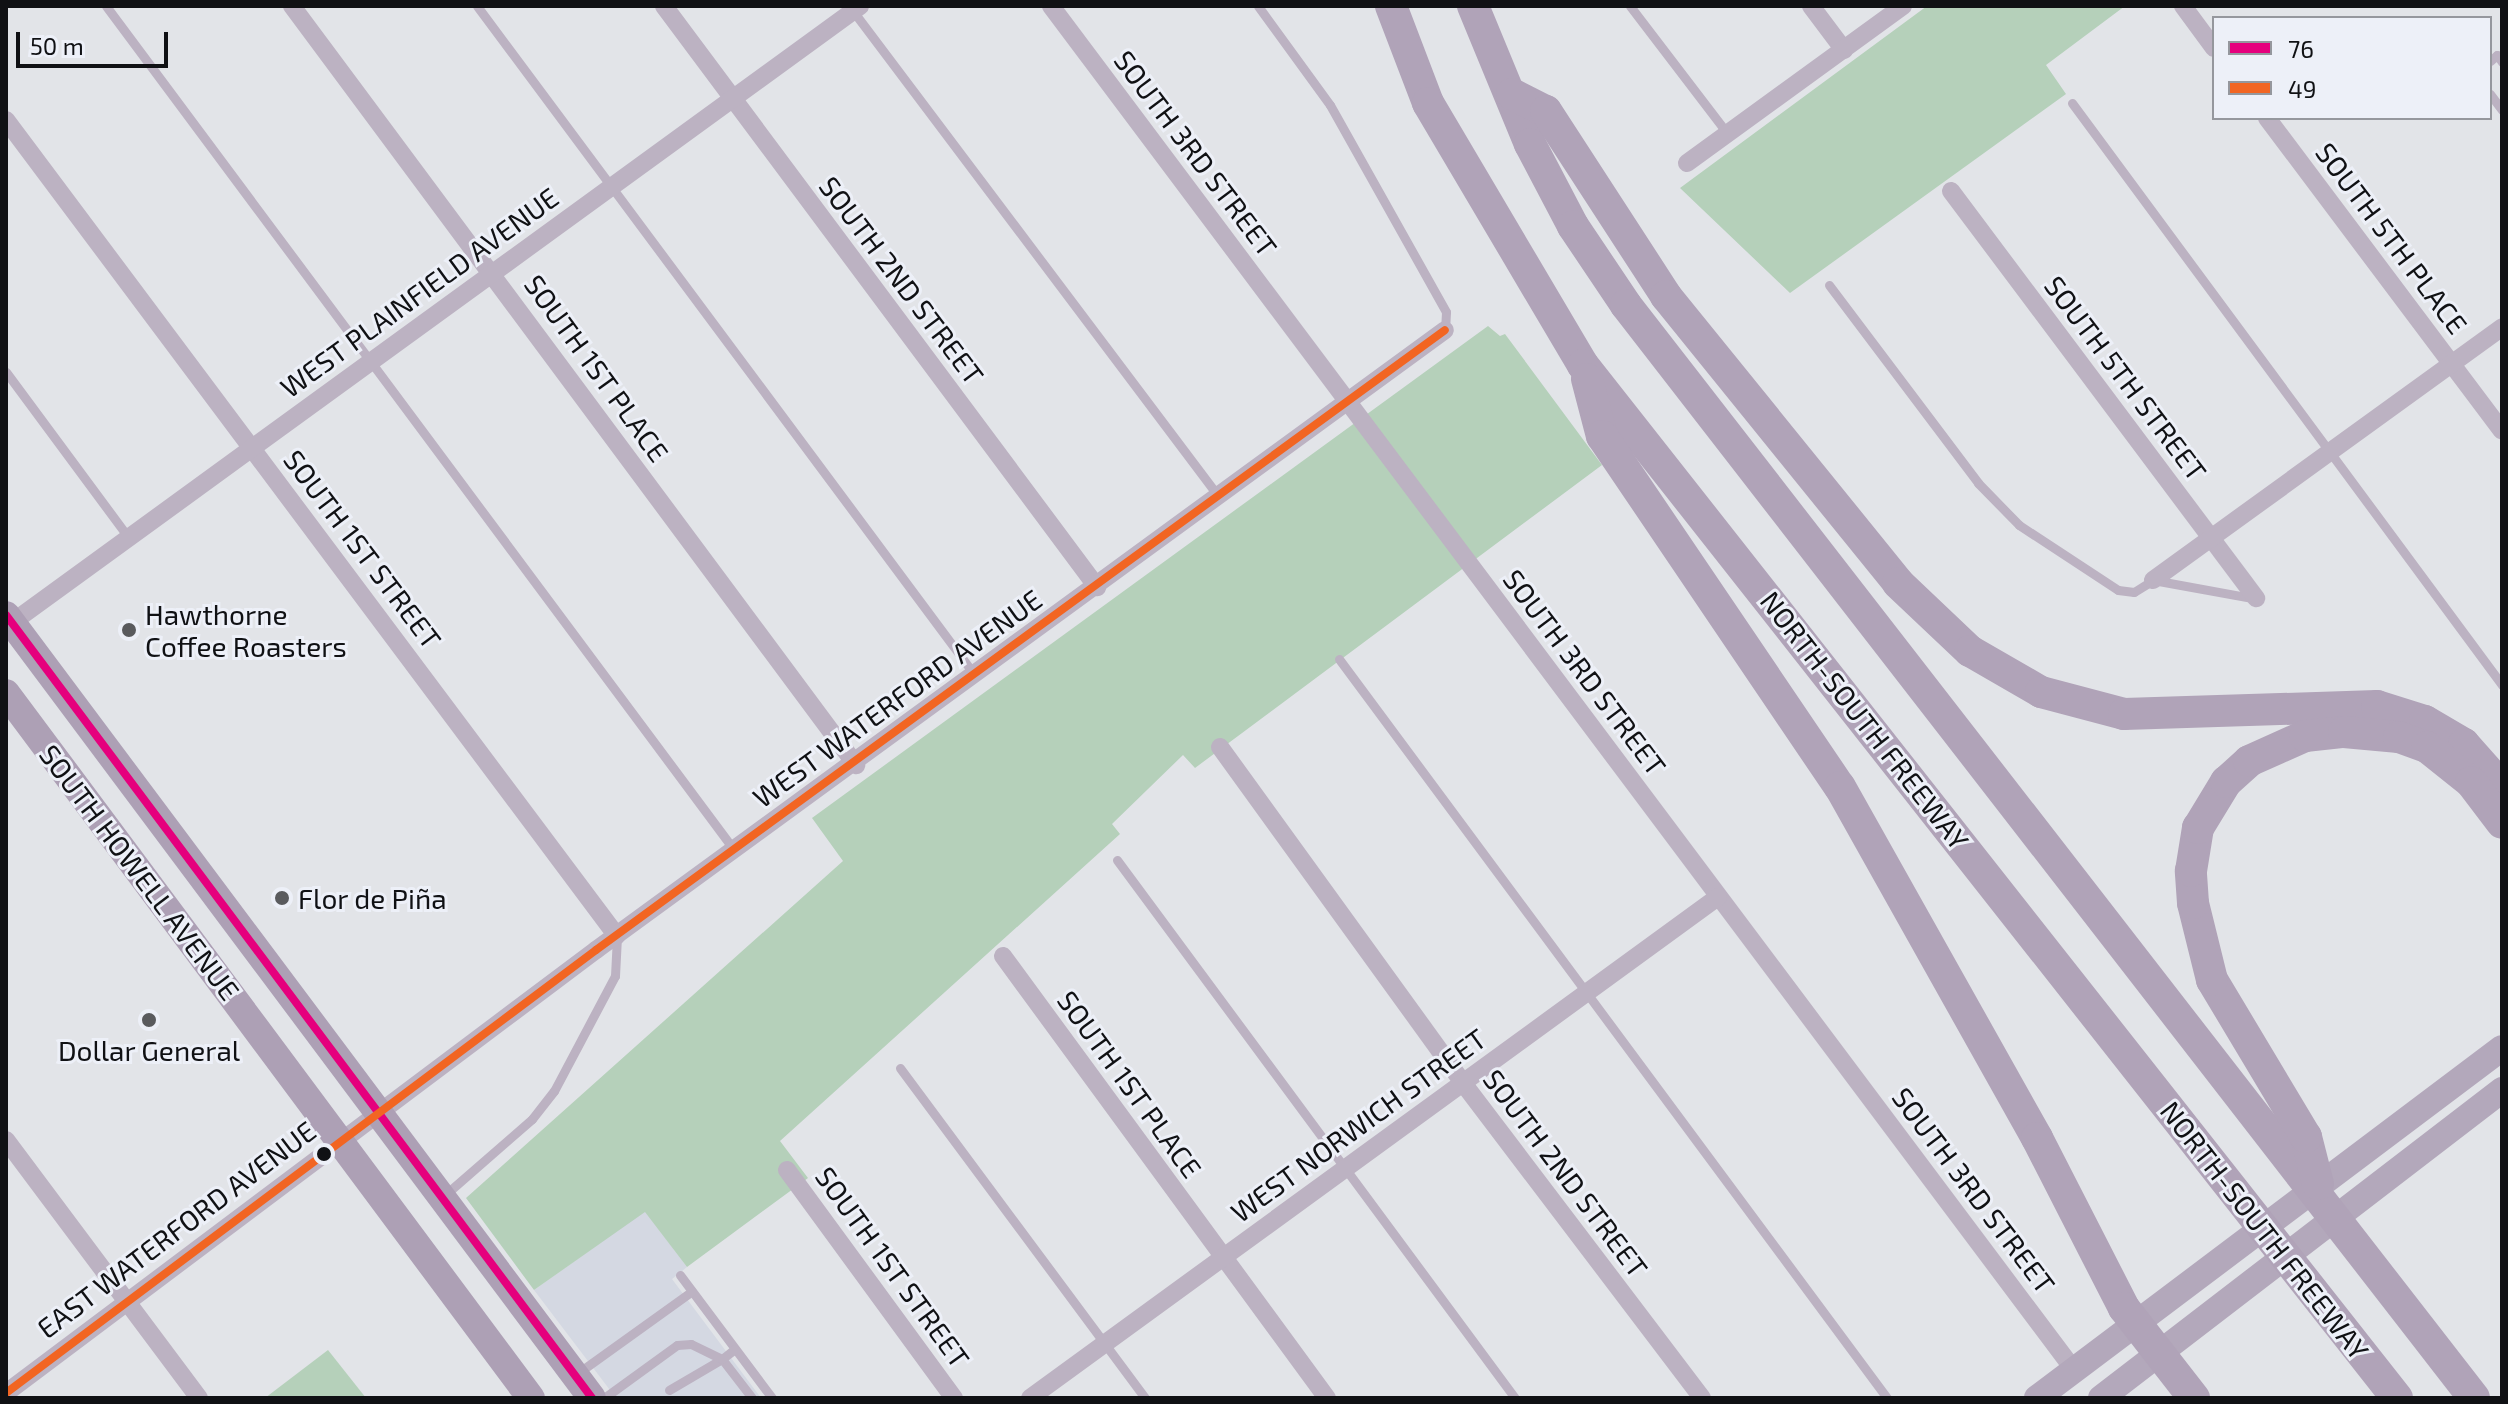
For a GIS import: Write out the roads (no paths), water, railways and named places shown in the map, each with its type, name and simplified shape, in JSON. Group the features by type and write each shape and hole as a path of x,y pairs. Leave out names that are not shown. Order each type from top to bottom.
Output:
{"highway":[{"name":"NORTH-SOUTH FREEWAY","path":"1391,6 1428,103 1583,365 2397,1398"},
{"path":"1473,6 1512,94 1530,144 1566,212 1626,305 1960,737 2321,1194 2474,1398"},
{"path":"1512,94 1546,111 1666,296 1898,583 1970,651 2041,692 2124,714 2175,716 2377,706 2425,721 2464,744 2502,787"},
{"path":"1583,365 1602,436 1848,800 2136,1324 2194,1398"},
{"path":"2321,1194 2306,1137 2212,980 2193,903 2198,828 2226,782 2249,761 2305,736 2344,732 2399,737 2427,747 2471,782 2502,823"}],"main road":[{"name":"SOUTH HOWELL AVENUE","path":"8,621 381,1110 592,1398"},
{"name":"SOUTH HOWELL AVENUE","path":"6,693 531,1398"},
{"path":"2037,1398 2502,1048"},
{"path":"2107,1396 2502,1090"}],"street":[{"name":"SOUTH 1ST PLACE","path":"292,6 856,765"},
{"name":"SOUTH 2ND STREET","path":"664,6 1097,587"},
{"name":"SOUTH 3RD STREET","path":"1051,6 2074,1370"},
{"path":"1811,6 1844,50"},
{"path":"1687,163 1903,6"},
{"path":"2183,6 2212,45"},
{"name":"WEST PLAINFIELD AVENUE","path":"8,621 253,449 854,8"},
{"name":"SOUTH 1ST STREET","path":"6,120 617,936"},
{"name":"SOUTH 5TH PLACE","path":"2269,120 2502,431"},
{"name":"SOUTH 5TH STREET","path":"1951,191 2256,598"},
{"path":"2153,580 2502,327"},
{"name":"WEST WATERFORD AVENUE","path":"381,1110 856,765 1445,330"},
{"name":"SOUTH 2ND STREET","path":"1220,747 1463,1083 1702,1398"},
{"name":"WEST NORWICH STREET","path":"1030,1398 1718,897"},
{"name":"SOUTH 1ST PLACE","path":"1003,956 1327,1398"},
{"name":"EAST WATERFORD AVENUE","path":"8,1395 126,1301 381,1110"},
{"path":"6,1140 199,1398"},
{"name":"SOUTH 1ST STREET","path":"787,1170 954,1398"}],"lane":[{"path":"106,6 735,851"},
{"path":"477,6 976,676"},
{"path":"1258,6 1330,105 1446,312 1445,330"},
{"path":"1630,6 1728,134"},
{"path":"854,8 1219,497"},
{"path":"2072,103 2332,450 2502,685"},
{"path":"1829,285 1978,483 2019,525 2118,590 2134,592 2153,580 2256,598"},
{"path":"6,372 129,538"},
{"path":"1339,659 1887,1398"},
{"path":"1117,860 1515,1398"},
{"path":"444,1196 532,1119 554,1091 615,976 617,936"},
{"path":"900,1068 1145,1398"},
{"path":"680,1275 772,1398"},
{"path":"575,1375 692,1291"},
{"path":"604,1398 677,1345 691,1344 722,1359 752,1398"},
{"path":"669,1390 735,1349"}],"place":[{"name":"Hawthorne Coffee Roasters","path":"129,630"},
{"name":"Flor de Piña","path":"282,898"},
{"name":"Dollar General","path":"149,1020"}]}
